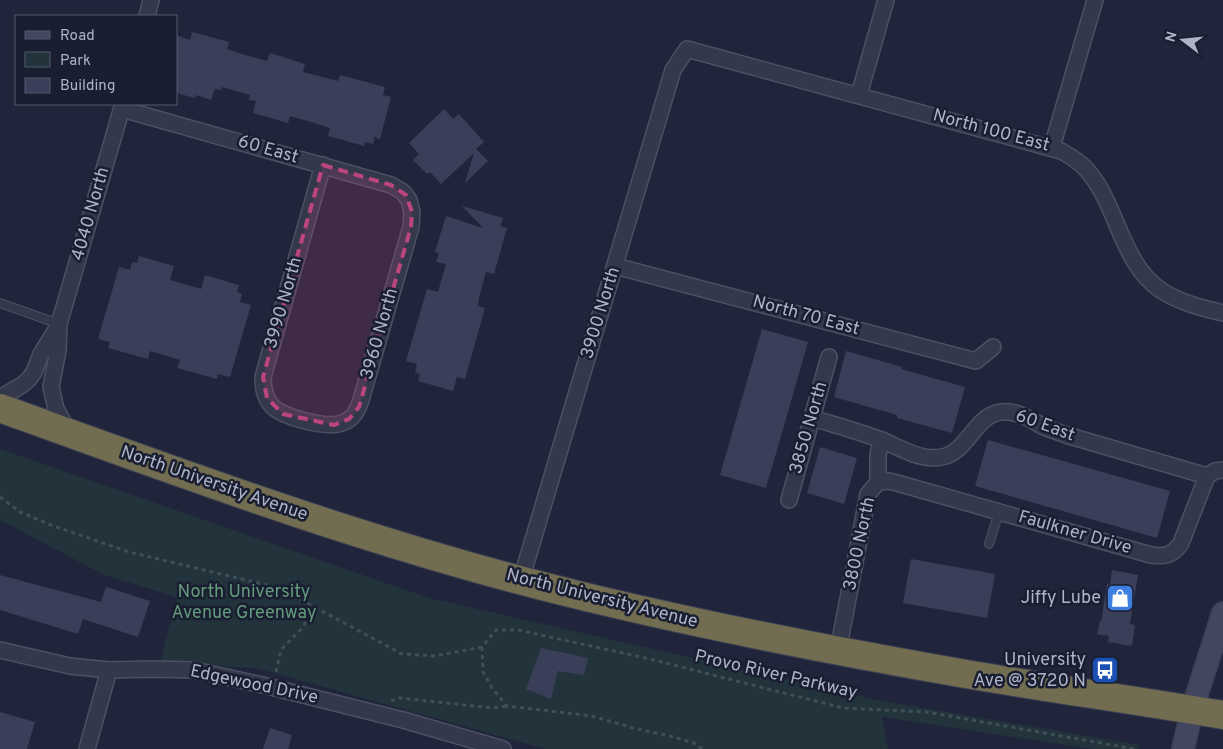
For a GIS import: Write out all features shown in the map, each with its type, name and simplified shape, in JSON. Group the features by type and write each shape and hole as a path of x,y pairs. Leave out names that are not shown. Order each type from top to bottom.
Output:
{"highway":[{"name":"North University Avenue","path":"0,408 294,513 443,559 583,596 838,651 960,673 1223,715"}],"main road":[{"path":"1183,749 1192,710 1223,613"}],"street":[{"path":"147,15 151,0"},
{"path":"859,95 886,0"},
{"path":"1052,147 1095,0"},
{"name":"North 100 East","path":"687,50 1052,147 1075,159 1086,169 1098,185 1133,258 1146,277 1161,290 1175,298 1223,313"},
{"name":"3900 North","path":"521,580 673,70 687,50"},
{"name":"60 East","path":"122,107 392,185 403,192 409,200"},
{"name":"4040 North","path":"69,434 56,409 51,387 58,350 59,324 122,107"},
{"name":"3990 North","path":"304,420 283,414 271,405 264,392 263,377 323,166"},
{"name":"3960 North","path":"304,420 324,424 342,423 354,414 359,407 411,227 412,212 409,200"},
{"name":"North 70 East","path":"615,266 976,361 993,346"},
{"name":"4040 North","path":"0,398 22,386 29,379 59,324"},
{"name":"3850 North","path":"789,500 829,357"},
{"name":"60 East","path":"812,418 882,440 923,457 943,457 951,454 958,448 981,422 989,416 1009,412 1066,435 1207,476"},
{"name":"3800 North","path":"838,651 868,494 878,482 878,454 882,440"},
{"path":"1207,476 1215,471 1223,470"},
{"name":"Faulkner Drive","path":"878,482 889,481 897,483 1151,555 1162,556 1176,551 1181,543 1207,476"},
{"name":"Edgewood Drive","path":"0,650 70,666 109,670 194,670 403,720 503,749"},
{"path":"87,749 109,670"}],"lane":[{"path":"0,303 59,324"},
{"path":"989,544 999,512"}],"path":[{"path":"0,497 20,512 51,525 129,552 278,588 402,654 434,656 482,646 483,672 492,688 507,706 592,716 674,737 694,743 702,749"},
{"path":"275,675 282,650 303,627 314,606"},
{"name":"Provo River Parkway","path":"482,646 496,630 518,630 650,660 843,708 927,712 1134,749"}],"highlighted area":[{"path":"323,165 391,185 406,195 412,212 411,227 359,407 349,419 334,425 283,414 267,398 263,377"}],"green space":[{"name":"North University Avenue Greenway","path":"0,449 429,598 877,700 1140,745 1138,749 1092,749 882,717 888,749 546,749 256,668 160,663 177,597 104,575 0,520"}],"building":[{"path":"192,32 229,42 227,49 242,54 267,61 270,53 305,64 303,72 338,81 340,75 385,87 383,95 391,97 380,139 375,136 373,144 365,142 364,146 328,136 330,128 318,124 290,116 288,123 253,113 256,101 249,100 250,95 222,87 221,90 215,89 211,100 196,95 195,98 178,94 178,36 190,40"},
{"path":"444,109 453,119 459,114 484,142 476,149 488,161 465,183 474,153 441,184 430,172 427,174 413,160 419,154 409,143"},
{"path":"462,206 503,218 500,226 507,228 494,274 486,272 478,306 485,308 465,379 457,377 453,391 418,381 420,374 415,372 417,364 406,361 427,289 438,292 446,264 436,262 439,253 435,252 446,216 483,228"},
{"path":"139,256 174,266 170,280 201,289 205,275 239,285 237,292 242,294 240,302 251,305 230,377 218,374 217,379 177,368 180,360 150,351 148,359 108,348 110,342 98,339 119,267 130,270 132,262 137,263"},
{"path":"762,329 808,342 766,488 720,475"},
{"path":"846,351 965,387 952,433 897,418 897,415 834,397"},
{"path":"988,440 1170,491 1157,538 975,486"},
{"path":"820,447 857,458 844,504 807,493"},
{"path":"911,559 995,574 987,618 903,603"},
{"name":"Jiffy Lube","path":"1112,570 1138,575 1130,624 1135,625 1132,646 1108,642 1109,636 1097,634 1101,622 1107,584 1110,585"},
{"path":"0,575 101,602 106,587 150,601 138,637 83,619 78,634 0,610"},
{"path":"541,648 588,658 584,675 558,671 551,699 526,689"},
{"path":"0,712 35,722 27,749 0,749"},
{"path":"270,728 292,735 288,749 263,749"}],"place":[{"name":"Jiffy Lube","path":"1120,598"},
{"name":"University Ave @ 3720 N","path":"1105,670"}]}
